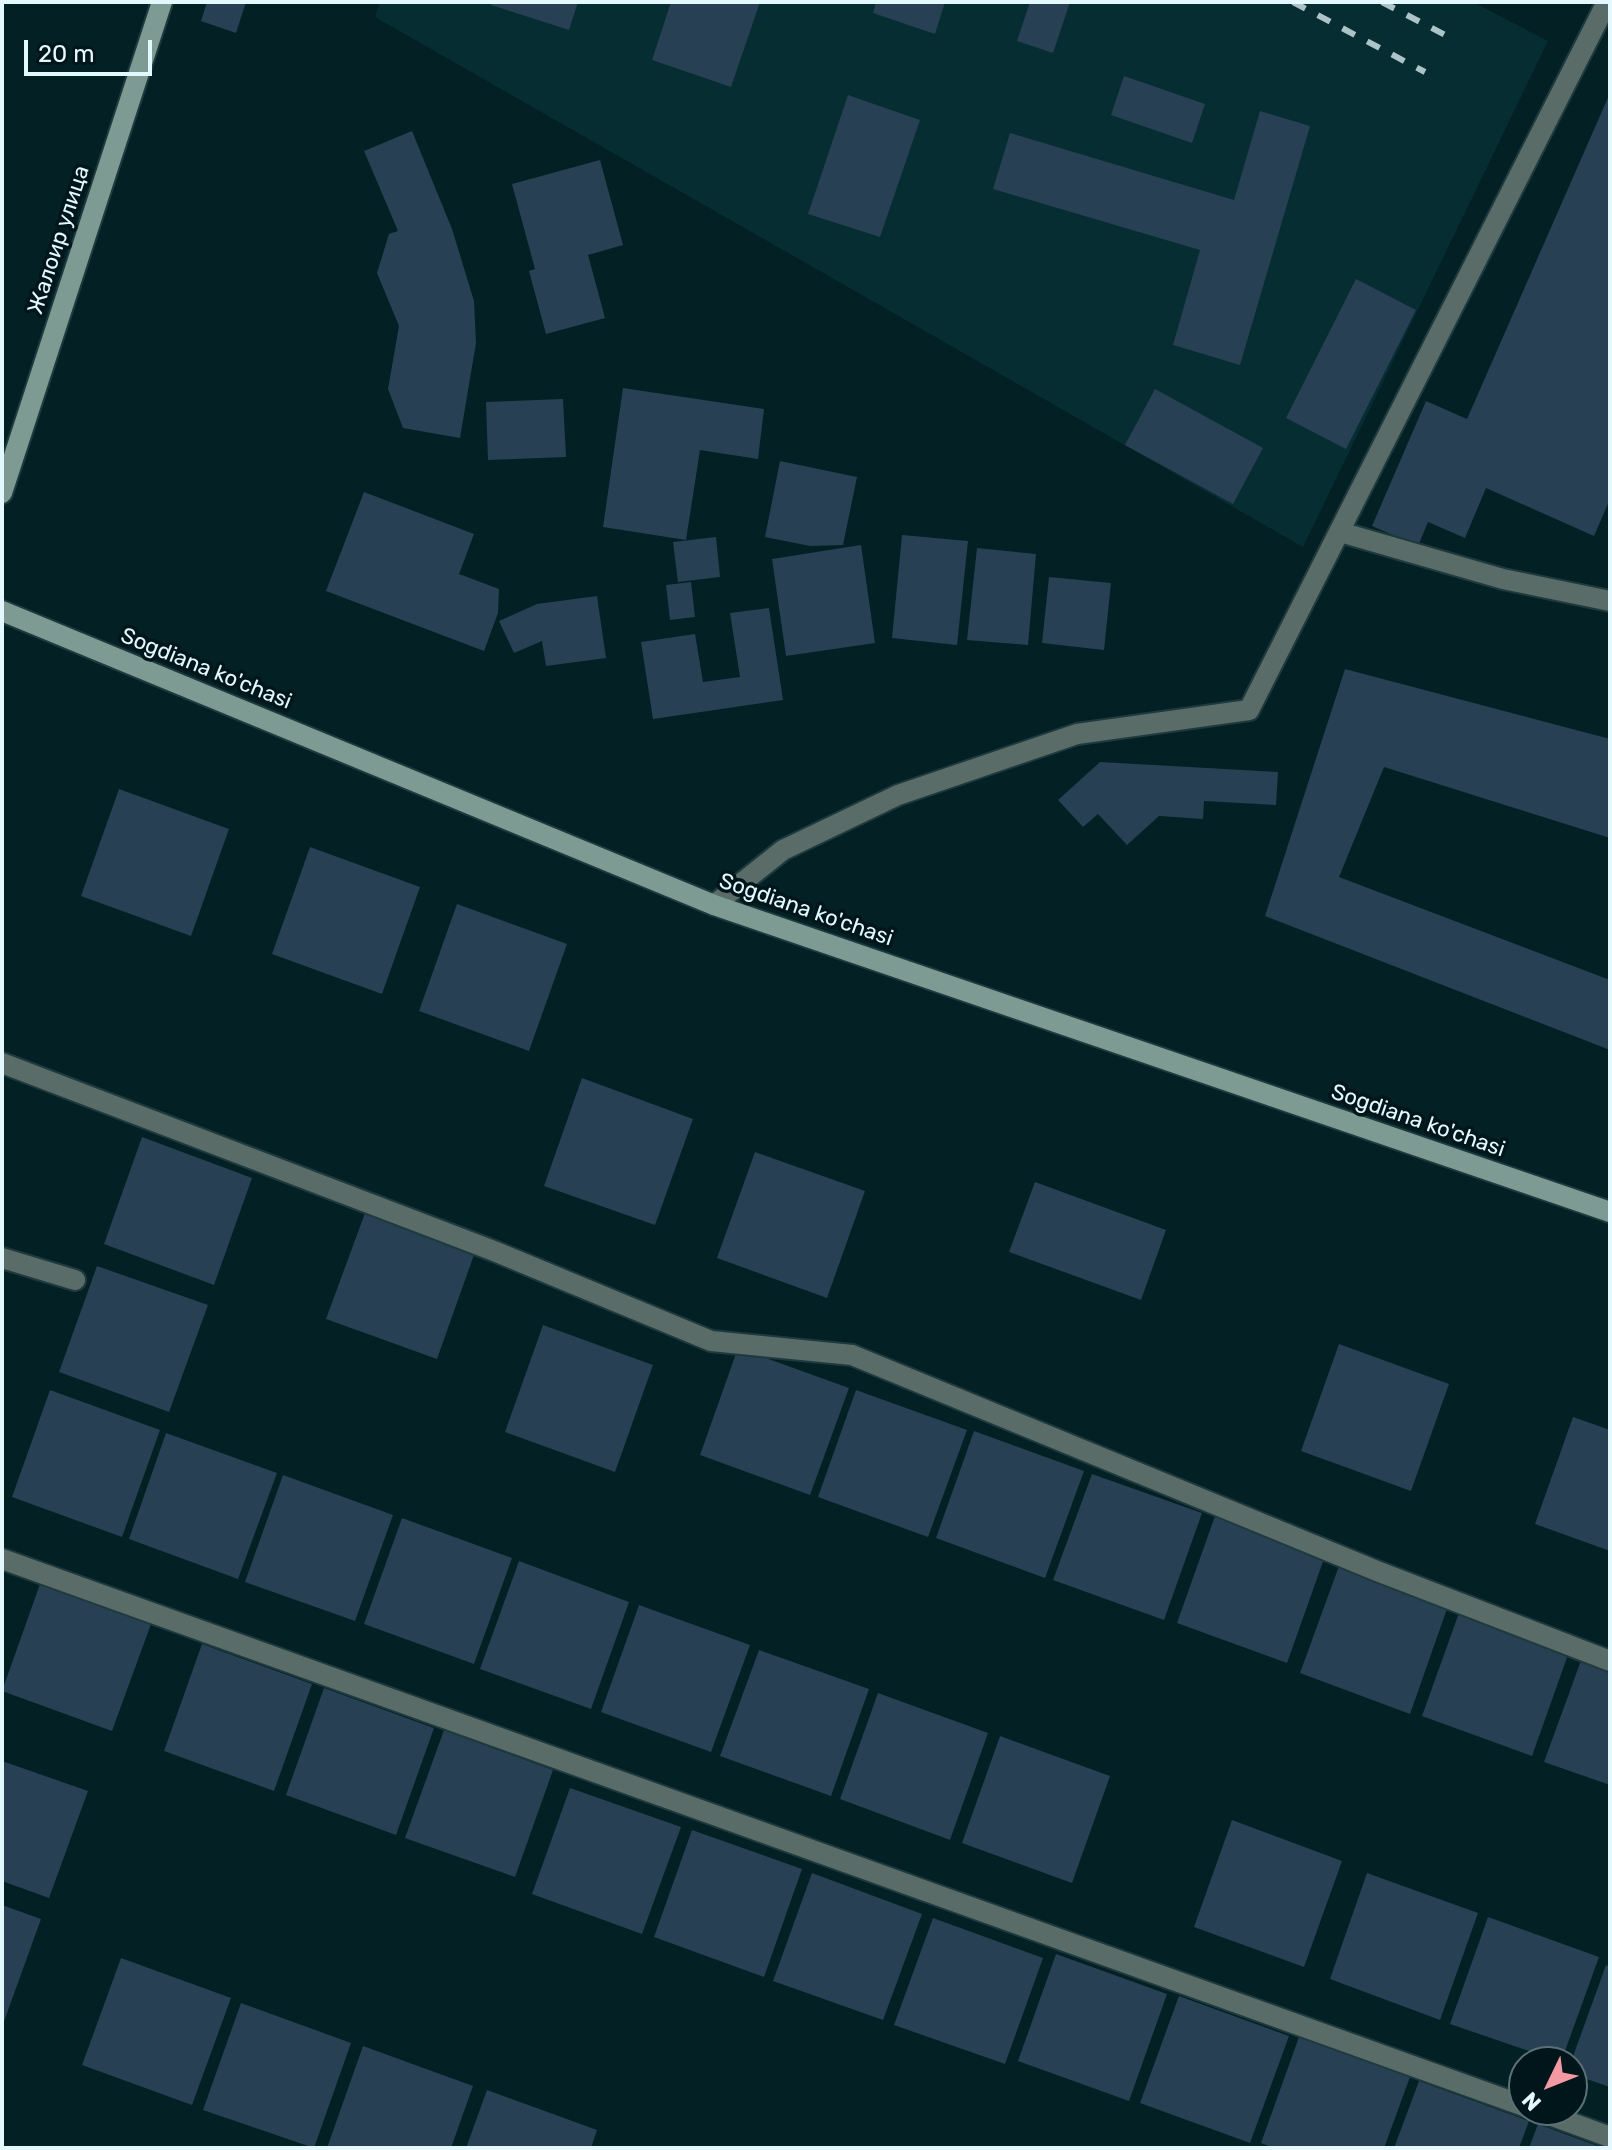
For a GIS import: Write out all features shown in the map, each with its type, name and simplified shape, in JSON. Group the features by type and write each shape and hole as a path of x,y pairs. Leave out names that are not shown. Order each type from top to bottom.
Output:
{"street":[{"name":"Жалоир улица","path":"2,493 162,2"},
{"path":"714,905 783,850 898,795 1077,734 1249,710 1607,2"},
{"path":"1340,532 1503,579 1610,601"},
{"name":"Sogdiana ko'chasi","path":"2,611 714,905 1610,1212"},
{"path":"2,1063 494,1251 711,1341 852,1355 1377,1571 1610,1661"},
{"path":"2,1258 75,1280"},
{"path":"2,1559 1508,2100"},
{"path":"1580,2126 1610,2137"}],"shaded area":[{"path":"380,2 1473,2 1548,41 1303,547 375,17"}],"building":[{"path":"207,2 246,2 236,33 201,21"},
{"path":"492,2 578,2 569,30 491,5"},
{"path":"671,2 760,2 731,87 652,60"},
{"path":"876,2 945,2 935,34 873,13"},
{"path":"1030,2 1070,2 1053,53 1017,41"},
{"path":"1124,76 1205,104 1192,143 1111,115"},
{"path":"1610,93 1610,499 1594,536 1486,488 1465,538 1428,522 1418,546 1372,526 1426,401 1467,419"},
{"path":"848,95 920,120 880,237 808,214"},
{"path":"1260,111 1310,126 1240,365 1173,345 1200,250 993,189 1010,133 1234,200"},
{"path":"412,131 452,229 474,301 476,343 460,438 403,428 388,389 399,326 377,273 389,234 398,231 364,151"},
{"path":"600,160 623,245 588,255 605,318 546,334 529,271 535,269 512,184"},
{"path":"1356,279 1416,310 1346,449 1286,418"},
{"path":"623,388 764,409 758,459 700,450 686,540 603,527"},
{"path":"1155,389 1263,448 1233,504 1125,445"},
{"path":"563,399 566,457 488,460 486,402"},
{"path":"780,461 857,477 843,545 810,546 765,537"},
{"path":"364,492 474,534 459,574 499,589 498,613 484,651 326,591"},
{"path":"902,535 968,541 957,645 892,638"},
{"path":"716,537 720,577 678,582 673,542"},
{"path":"861,545 875,643 786,656 772,559"},
{"path":"977,548 1036,554 1028,645 967,640"},
{"path":"1049,577 1111,583 1104,650 1042,643"},
{"path":"691,582 695,617 670,620 666,585"},
{"path":"597,596 606,658 546,666 542,641 514,653 499,621 537,604"},
{"path":"769,608 783,700 653,719 641,642 695,634 703,682 740,677 730,613"},
{"path":"1345,669 1610,739 1610,838 1384,767 1339,877 1610,980 1610,1050 1265,916"},
{"path":"1100,762 1278,772 1276,805 1204,801 1203,819 1159,816 1127,845 1098,814 1083,827 1058,800"},
{"path":"119,789 229,829 191,936 81,896"},
{"path":"310,847 420,887 382,994 272,954"},
{"path":"457,904 567,944 529,1051 419,1011"},
{"path":"582,1078 693,1119 655,1225 544,1186"},
{"path":"142,1137 252,1178 214,1285 104,1244"},
{"path":"755,1152 865,1191 827,1298 717,1258"},
{"path":"1035,1182 1166,1230 1141,1300 1009,1252"},
{"path":"365,1213 475,1252 437,1359 326,1319"},
{"path":"97,1266 208,1305 169,1412 59,1372"},
{"path":"543,1325 653,1365 615,1472 505,1432"},
{"path":"1339,1344 1449,1384 1411,1491 1301,1451"},
{"path":"738,1348 849,1388 810,1495 700,1455"},
{"path":"50,1390 160,1430 122,1537 12,1497"},
{"path":"856,1390 967,1430 928,1537 818,1497"},
{"path":"1573,1417 1610,1430 1610,1551 1535,1524"},
{"path":"974,1431 1084,1471 1045,1578 936,1538"},
{"path":"166,1433 277,1473 238,1579 129,1539"},
{"path":"1092,1474 1202,1513 1164,1620 1053,1580"},
{"path":"283,1475 393,1515 355,1621 245,1582"},
{"path":"1215,1516 1325,1556 1287,1663 1177,1623"},
{"path":"402,1518 512,1558 474,1664 364,1624"},
{"path":"519,1561 629,1602 591,1709 480,1669"},
{"path":"1339,1566 1448,1606 1410,1714 1300,1673"},
{"path":"40,1584 151,1624 112,1731 2,1691"},
{"path":"639,1605 750,1645 711,1752 601,1712"},
{"path":"1460,1610 1570,1649 1532,1756 1422,1716"},
{"path":"202,1644 312,1684 274,1791 164,1751"},
{"path":"759,1650 869,1689 831,1796 720,1756"},
{"path":"1583,1655 1610,1665 1610,1785 1544,1762"},
{"path":"324,1688 434,1728 396,1835 286,1795"},
{"path":"878,1693 988,1733 950,1840 840,1799"},
{"path":"444,1730 553,1770 515,1877 405,1838"},
{"path":"1000,1736 1110,1776 1072,1883 962,1843"},
{"path":"2,1761 88,1791 49,1898 2,1881"},
{"path":"570,1788 681,1827 642,1934 532,1894"},
{"path":"1232,1820 1342,1861 1304,1967 1194,1927"},
{"path":"692,1830 802,1869 764,1977 654,1937"},
{"path":"812,1873 922,1914 883,2020 773,1981"},
{"path":"1367,1873 1478,1913 1440,2020 1330,1979"},
{"path":"2,1905 41,1919 2,2027"},
{"path":"1488,1917 1599,1957 1567,2046 1514,2046 1450,2024"},
{"path":"933,1918 1043,1958 1005,2064 894,2025"},
{"path":"1056,1954 1167,1994 1129,2101 1018,2061"},
{"path":"121,1958 231,1998 192,2105 82,2065"},
{"path":"1606,1965 1610,1967 1610,2087 1588,2079 1588,2046 1577,2046"},
{"path":"1179,1996 1289,2036 1250,2143 1140,2103"},
{"path":"241,2003 351,2043 314,2148 203,2110"},
{"path":"1299,2037 1410,2077 1384,2148 1274,2148 1261,2143"},
{"path":"363,2046 473,2086 451,2148 327,2148"},
{"path":"1419,2081 1508,2113 1508,2126 1527,2126 1519,2148 1394,2148"},
{"path":"487,2090 597,2130 591,2148 466,2148"},
{"path":"1537,2126 1543,2126 1603,2148 1529,2148"}],"railway":[{"path":"1293,2 1425,72"},
{"path":"1382,2 1447,36"}]}
